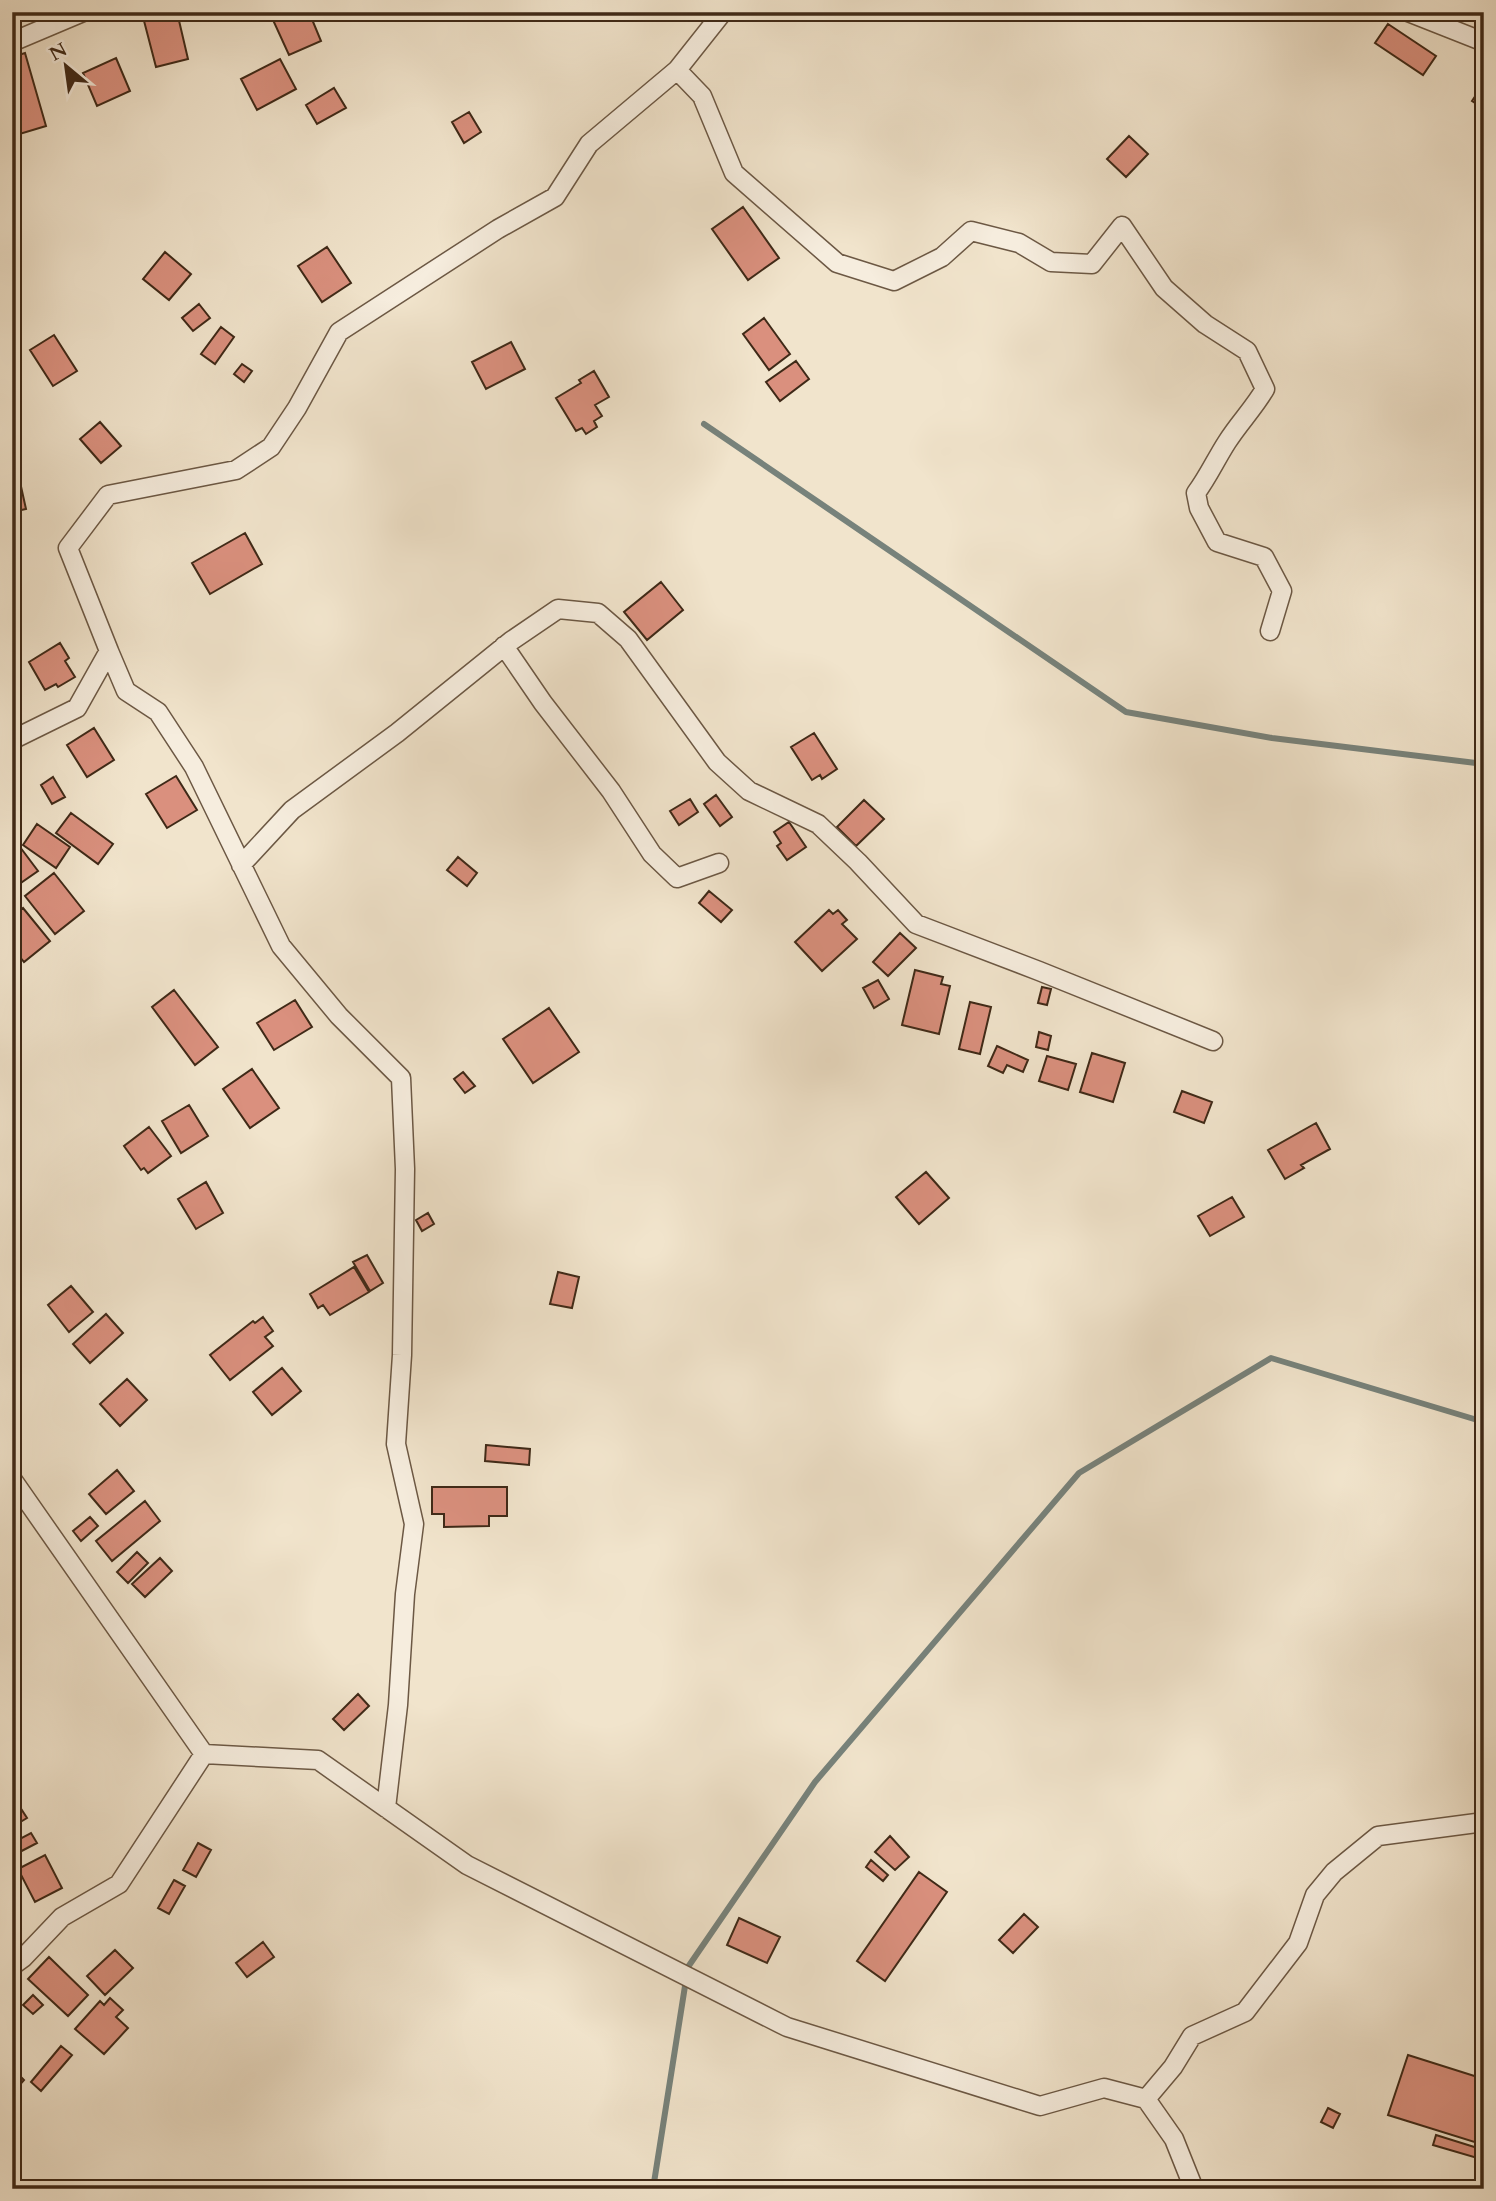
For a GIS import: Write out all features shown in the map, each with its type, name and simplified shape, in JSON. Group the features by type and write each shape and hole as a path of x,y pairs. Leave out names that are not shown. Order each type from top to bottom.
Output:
{"street":[{"path":"12,42 83,12"},
{"path":"386,1808 414,1524 396,1444 402,1354 405,1169 401,1078 339,1016 281,946 194,767 158,712 126,691 68,548 108,495 236,470 271,447 297,408 339,332 498,229 555,197 589,144 677,70 723,12"},
{"path":"1408,12 1484,42"},
{"path":"677,70 702,96 734,173 837,263 894,281 942,257 971,231 1019,243 1051,262 1091,264 1122,226 1164,288 1205,324 1247,351 1265,388 1255,406 1227,441 1211,472 1196,493 1199,508 1217,541 1264,557 1282,591 1270,631"},
{"path":"241,865 292,810 397,733 505,646 558,609 598,613 628,639 717,762 749,791 818,824 916,924 1213,1041"},
{"path":"505,646 543,704 611,791 652,854 677,878 719,863"},
{"path":"12,740 78,708 109,651"},
{"path":"12,1479 204,1754"},
{"path":"204,1754 318,1760 467,1865 787,2026 1040,2106 1104,2088 1146,2099 1174,2139 1194,2189"},
{"path":"12,1966 62,1917 119,1884 204,1754"},
{"path":"1146,2099 1173,2067 1192,2036 1245,2012 1298,1943 1315,1895 1334,1872 1378,1836 1484,1822"}],"building":[{"path":"161,12 177,12 188,59 156,67 143,17"},
{"path":"290,12 309,12 321,41 289,55 273,20"},
{"path":"1388,24 1436,56 1423,75 1375,43"},
{"path":"25,53 46,126 13,136 12,57"},
{"path":"116,58 130,91 97,106 83,73"},
{"path":"280,59 296,89 257,110 241,79"},
{"path":"1484,83 1484,109 1472,101"},
{"path":"334,88 346,108 317,124 306,105"},
{"path":"469,112 481,132 464,143 452,122"},
{"path":"1129,136 1148,154 1126,177 1107,159"},
{"path":"743,207 779,258 748,280 712,229"},
{"path":"327,247 351,283 322,302 298,266"},
{"path":"165,252 191,274 169,300 143,279"},
{"path":"199,304 210,318 193,331 182,318"},
{"path":"764,318 790,354 769,370 743,334"},
{"path":"221,327 234,337 215,364 201,354"},
{"path":"54,335 77,371 53,386 30,350"},
{"path":"511,342 525,369 486,389 472,362"},
{"path":"796,361 809,379 780,401 766,382"},
{"path":"242,364 252,371 244,382 234,374"},
{"path":"594,371 609,397 595,405 602,416 594,421 597,427 586,434 582,428 576,431 556,398 581,383 579,380"},
{"path":"100,422 121,446 101,463 80,439"},
{"path":"18,473 26,509 12,512 12,474"},
{"path":"245,533 262,564 210,594 192,563"},
{"path":"661,582 683,610 647,640 624,612"},
{"path":"60,643 69,658 65,661 75,677 58,687 56,684 45,690 29,662"},
{"path":"94,728 114,760 87,777 67,745"},
{"path":"814,733 837,769 822,779 820,775 812,780 791,747"},
{"path":"176,776 197,810 167,828 146,794"},
{"path":"53,777 65,797 52,804 41,785"},
{"path":"716,795 732,817 720,826 704,804"},
{"path":"690,799 698,812 679,825 670,811"},
{"path":"864,800 884,819 856,846 837,827"},
{"path":"71,813 113,844 98,864 56,833"},
{"path":"789,822 806,847 787,860 777,846 781,843 774,832"},
{"path":"37,824 70,847 56,868 23,845"},
{"path":"20,847 38,871 12,889 12,852"},
{"path":"458,857 477,873 467,886 447,870"},
{"path":"54,873 84,911 55,934 25,896"},
{"path":"709,891 732,910 721,922 699,903"},
{"path":"23,908 50,941 24,962 12,947 12,917"},
{"path":"829,910 833,914 838,910 847,920 842,924 857,939 822,971 795,942"},
{"path":"900,933 916,948 888,976 873,962"},
{"path":"915,970 943,977 941,984 950,986 939,1034 902,1025"},
{"path":"878,980 889,999 874,1008 863,988"},
{"path":"1042,987 1051,989 1047,1005 1038,1003"},
{"path":"174,990 218,1047 195,1065 152,1007"},
{"path":"295,1000 312,1027 274,1050 257,1023"},
{"path":"970,1002 991,1007 980,1054 959,1049"},
{"path":"549,1008 579,1052 533,1083 503,1039"},
{"path":"1039,1032 1051,1036 1048,1050 1036,1047"},
{"path":"997,1046 1028,1060 1023,1072 1007,1065 1003,1073 988,1066"},
{"path":"1092,1053 1125,1063 1113,1102 1080,1092"},
{"path":"1047,1056 1076,1064 1068,1090 1039,1081"},
{"path":"252,1069 279,1108 250,1128 223,1089"},
{"path":"463,1072 475,1086 465,1093 454,1079"},
{"path":"1182,1091 1212,1102 1204,1123 1174,1112"},
{"path":"189,1105 208,1136 181,1153 162,1121"},
{"path":"1316,1123 1330,1149 1301,1165 1304,1168 1285,1179 1268,1150"},
{"path":"149,1127 171,1156 148,1173 144,1168 141,1170 124,1146"},
{"path":"926,1172 949,1198 919,1224 896,1197"},
{"path":"206,1182 223,1213 196,1229 178,1199"},
{"path":"1232,1197 1244,1217 1210,1236 1198,1216"},
{"path":"428,1213 434,1224 422,1231 416,1220"},
{"path":"367,1255 383,1283 370,1291 353,1262"},
{"path":"354,1267 369,1292 330,1315 323,1305 318,1308 310,1294"},
{"path":"558,1272 579,1277 572,1308 550,1304"},
{"path":"71,1286 93,1312 69,1332 48,1305"},
{"path":"106,1314 123,1333 90,1363 73,1344"},
{"path":"263,1317 273,1331 265,1337 273,1346 230,1380 210,1355 253,1321 255,1323"},
{"path":"282,1368 301,1391 272,1415 253,1392"},
{"path":"127,1379 147,1400 120,1426 100,1404"},
{"path":"486,1445 530,1449 529,1465 485,1461"},
{"path":"117,1470 134,1491 106,1514 89,1494"},
{"path":"432,1487 507,1487 507,1516 489,1516 489,1526 444,1527 444,1514 432,1514"},
{"path":"145,1501 160,1521 112,1561 96,1541"},
{"path":"90,1517 98,1526 81,1541 73,1531"},
{"path":"137,1552 148,1563 128,1583 117,1572"},
{"path":"160,1558 172,1571 145,1597 132,1584"},
{"path":"358,1694 369,1706 344,1730 333,1719"},
{"path":"18,1804 27,1818 12,1827 12,1807"},
{"path":"31,1833 37,1843 12,1856 12,1843"},
{"path":"890,1836 909,1857 895,1870 875,1852"},
{"path":"198,1843 211,1850 196,1877 183,1870"},
{"path":"45,1855 62,1888 35,1902 18,1869"},
{"path":"871,1860 888,1875 883,1881 866,1867"},
{"path":"919,1872 947,1892 885,1981 857,1961"},
{"path":"174,1880 185,1886 169,1914 158,1908"},
{"path":"1024,1914 1038,1927 1013,1953 999,1940"},
{"path":"739,1918 780,1937 767,1963 727,1945"},
{"path":"263,1942 274,1957 247,1977 236,1963"},
{"path":"115,1950 133,1968 105,1995 87,1976"},
{"path":"49,1957 88,1995 68,2016 28,1979"},
{"path":"33,1995 43,2005 33,2014 23,2005"},
{"path":"110,1998 123,2010 116,2017 128,2028 104,2054 75,2029 100,2001 104,2005"},
{"path":"61,2046 72,2055 41,2091 31,2082"},
{"path":"1408,2055 1484,2079 1484,2145 1388,2115"},
{"path":"12,2068 24,2080 17,2088 12,2083"},
{"path":"1328,2108 1340,2114 1333,2128 1321,2122"},
{"path":"1436,2135 1484,2150 1484,2160 1433,2145"}],"waterway":[{"path":"704,424 1126,712 1272,738 1484,764"},
{"path":"653,2189 688,1967 815,1782 1079,1473 1271,1358 1484,1422"}]}
